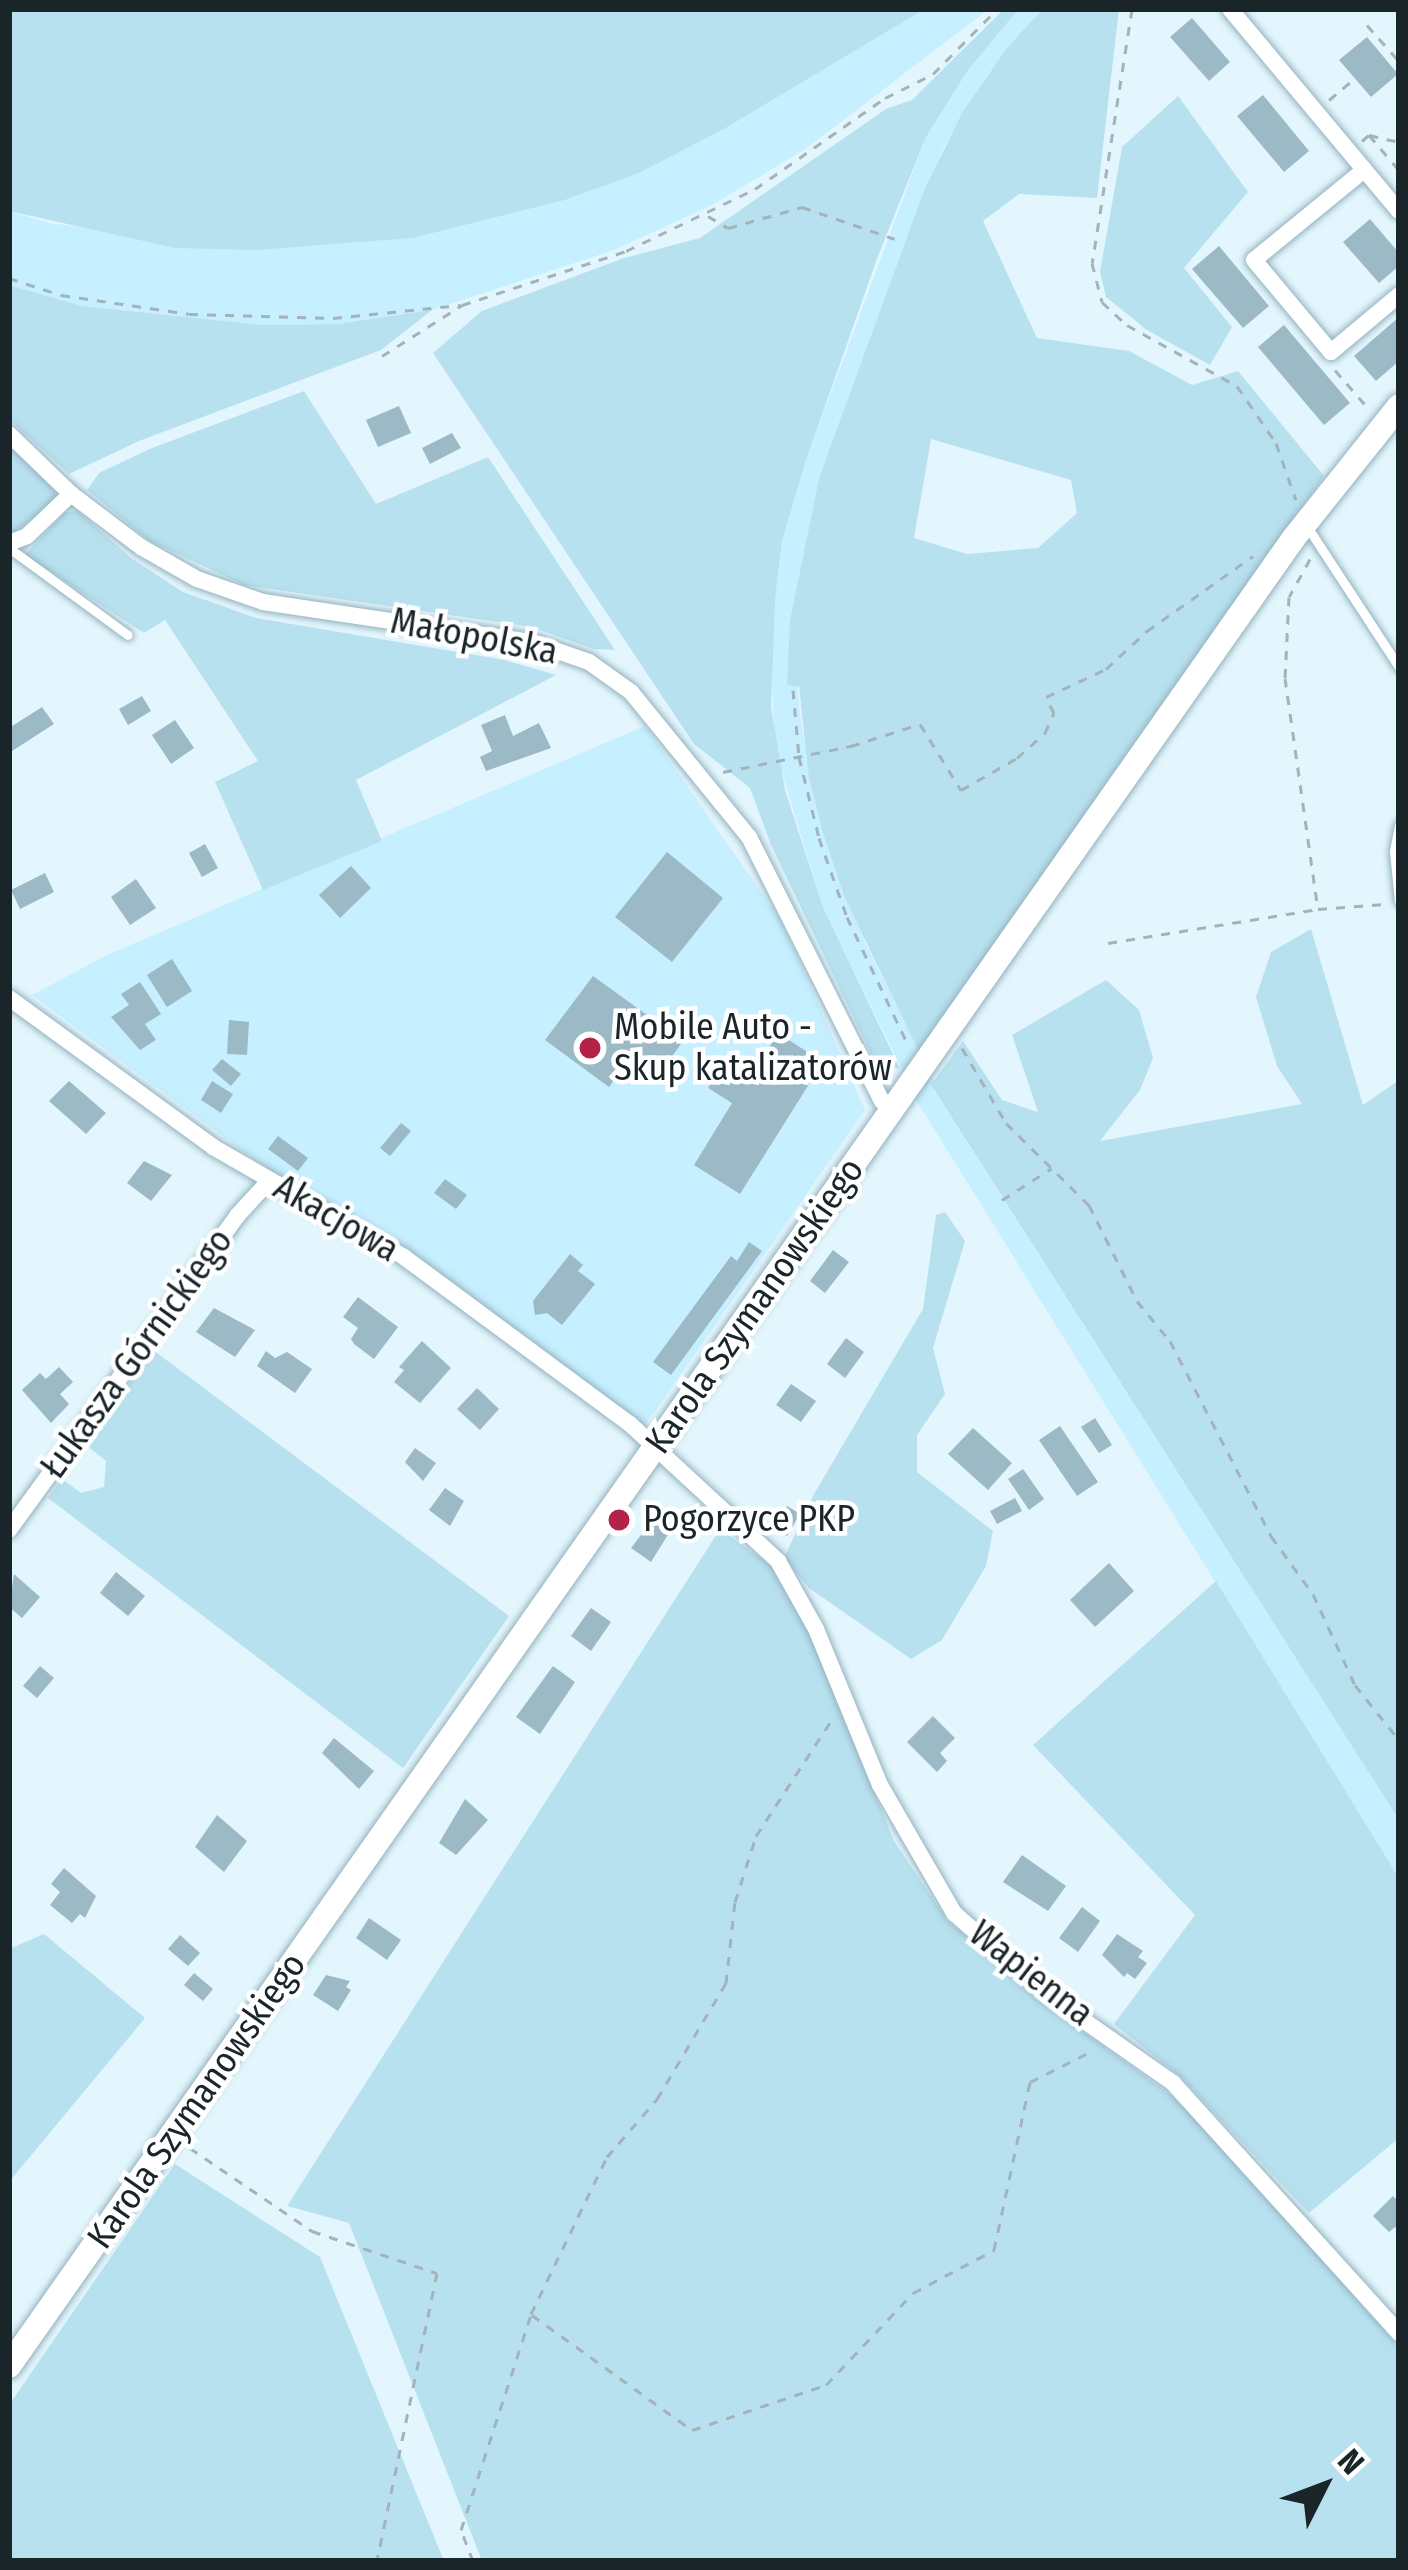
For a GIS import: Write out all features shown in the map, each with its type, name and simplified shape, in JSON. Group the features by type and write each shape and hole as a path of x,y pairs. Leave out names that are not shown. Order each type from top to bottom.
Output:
{"street":[{"path":"1230,9 1399,211"},
{"path":"1364,170 1254,260 1331,352 1399,295"},
{"name":"Karola Szymanowskiego","path":"9,2366 894,1109 1399,406"},
{"name":"Małopolska","path":"9,434 71,494 178,568 263,602 512,639 589,662 631,692 749,837 882,1101 894,1109"},
{"path":"9,546 27,536 71,494"},
{"name":"Akacjowa","path":"9,998 175,1121 404,1257 630,1424 654,1450"},
{"name":"Łukasza Górnickiego","path":"9,1530 237,1216 269,1181"},
{"name":"Wapienna","path":"654,1450 778,1561 816,1630 905,1836 954,1913 1046,1994 1173,2083 1399,2332"}],"lane":[{"path":"1306,535 1399,667"},
{"path":"9,546 128,635"},
{"path":"1399,825 1394,851 1399,902"}],"path":[{"path":"9,278 61,295 189,314 333,318 462,305 626,251 707,215 800,160 884,98 933,74 997,9"},
{"path":"1132,9 1092,263 1102,302 1127,326 1237,386 1276,443 1306,535 1288,597 1286,677 1318,909"},
{"path":"1367,25 1399,61"},
{"path":"1323,105 1354,78"},
{"path":"1369,135 1399,142"},
{"path":"1358,144 1369,135"},
{"path":"1369,135 1399,170"},
{"path":"707,215 728,228 802,207 895,239"},
{"path":"382,356 416,339 462,305"},
{"path":"1331,352 1329,363 1369,409"},
{"path":"704,776 800,757 920,724 961,790 1017,758 1045,733 1054,713 1046,697 1106,669 1199,591 1248,558 1306,535"},
{"path":"793,690 800,757 839,898 907,1042"},
{"path":"1108,943 1318,909 1399,902"},
{"path":"949,1034 1006,1123 1089,1205 1137,1301 1170,1341 1271,1536 1313,1594 1355,1685 1399,1740"},
{"path":"1002,1200 1054,1167"},
{"path":"473,2561 461,2530 531,2314 607,2157 657,2099 726,1983 735,1902 756,1836 845,1701"},
{"path":"531,2314 692,2430 826,2385 913,2293 994,2250 1030,2082 1116,2039"},
{"path":"173,2136 312,2231 437,2272 377,2561"}],"shaded area":[{"path":"9,9 925,9 724,129 639,173 565,200 413,238 258,250 175,248 9,211"},
{"path":"925,9 989,9 804,150 712,205 614,250 432,310 337,324 264,325 82,306 9,285 9,211 49,223 258,250 413,238 565,200 639,173 724,129"},
{"path":"1012,9 1043,9 985,79 943,149 819,478 790,620 802,730 865,942 934,1081 931,1086 1399,1820 1399,1878 918,1103 823,907 775,750 771,663 775,601 782,541 806,460 926,137 968,70 1015,12"},
{"path":"1043,9 1119,9 1097,198 1019,194 983,221 1037,338 1129,351 1192,385 1238,371 1324,476 920,1054 845,898 823,833 809,778 799,687 787,685 790,620 819,478 924,191 962,113 1007,48","holes":["931,439 1071,480 1077,513 1038,548 967,554 914,538"]},
{"path":"1001,12 1016,12 968,70 926,137 878,256 806,460 782,541 775,601 771,707 785,790 823,907 900,1069 876,1064 771,845 750,788 694,744 433,353 482,311 624,258 700,238 886,109 912,100"},
{"path":"1178,96 1248,192 1184,268 1232,327 1210,365 1147,330 1106,297 1100,272 1122,147"},
{"path":"9,285 82,306 264,325 337,324 432,310 381,350 139,441 69,474 9,419"},
{"path":"304,391 376,504 488,457 615,650 593,649 532,627 244,585 150,541 87,490 99,473 152,448"},
{"path":"9,446 54,486 56,500 14,533 9,533"},
{"path":"78,511 131,558 183,592 256,618 505,660 556,675 356,780 382,841 263,890 215,782 258,761 165,620 144,633 25,555 65,512"},
{"path":"645,726 782,922 865,1110 644,1427 278,1177 32,995 109,954"},
{"path":"1311,929 1363,1105 1399,1080 1399,1820 931,1085 963,1041 1002,1100 1038,1112 1012,1035 1106,980 1139,1010 1153,1058 1140,1090 1100,1141 1302,1104 1277,1066 1256,997 1271,952"},
{"path":"945,1212 965,1241 933,1348 945,1394 917,1435 917,1472 993,1531 986,1566 942,1640 911,1659 809,1588 784,1558 814,1494 923,1309 936,1215"},
{"path":"153,1350 509,1616 403,1768 48,1498 62,1479 81,1493 104,1487 106,1461 86,1445"},
{"path":"720,1529 773,1567 806,1622 894,1841 947,1920 1047,2006 1171,2095 1237,2161 1399,2347 1399,2561 482,2561 349,2223 287,2206"},
{"path":"1216,1581 1399,1878 1399,2138 1309,2213 1181,2077 1114,2024 1195,1915 1033,1745"},
{"path":"44,1934 145,2018 9,2182 9,1949"},
{"path":"175,2164 320,2257 444,2561 9,2561 9,2405"}],"building":[{"path":"1192,18 1230,62 1209,81 1170,37"},
{"path":"1367,37 1398,74 1371,97 1339,60"},
{"path":"1263,95 1309,151 1284,172 1237,116"},
{"path":"1370,219 1399,253 1399,266 1379,283 1343,242"},
{"path":"1219,246 1269,306 1243,328 1192,269"},
{"path":"1399,317 1399,361 1376,381 1354,356"},
{"path":"1284,325 1350,403 1324,425 1258,347"},
{"path":"399,406 411,433 378,447 366,420"},
{"path":"452,433 461,448 430,464 422,448"},
{"path":"142,696 151,711 128,725 119,709"},
{"path":"42,707 54,724 9,753 9,728"},
{"path":"505,715 513,736 539,723 551,748 486,771 480,757 492,751 481,725"},
{"path":"175,720 194,748 171,764 152,735"},
{"path":"205,844 218,868 202,877 189,853"},
{"path":"667,852 723,898 672,962 615,917"},
{"path":"351,866 371,888 340,918 319,895"},
{"path":"45,873 54,892 20,909 11,890"},
{"path":"136,879 156,908 130,925 111,897"},
{"path":"172,959 192,991 167,1007 147,975"},
{"path":"593,976 683,1041 654,1082 627,1063 609,1087 545,1040"},
{"path":"140,982 161,1014 145,1024 156,1040 140,1050 111,1017 129,1005 121,994"},
{"path":"229,1020 249,1022 247,1055 227,1054"},
{"path":"778,1033 823,1062 740,1194 694,1165 732,1103 708,1088 724,1062 750,1079"},
{"path":"222,1059 241,1074 231,1086 212,1070"},
{"path":"69,1081 106,1113 86,1134 49,1101"},
{"path":"212,1081 233,1094 221,1113 201,1100"},
{"path":"401,1123 411,1131 390,1156 380,1148"},
{"path":"278,1136 308,1158 298,1171 268,1149"},
{"path":"144,1161 172,1175 151,1201 127,1183"},
{"path":"445,1179 467,1195 456,1209 434,1193"},
{"path":"749,1242 762,1251 671,1375 653,1362 731,1256 737,1261"},
{"path":"833,1250 849,1262 825,1293 810,1281"},
{"path":"570,1254 583,1265 578,1271 595,1284 562,1325 547,1313 535,1315 533,1301"},
{"path":"358,1297 398,1327 374,1359 354,1344 351,1339 358,1328 343,1317"},
{"path":"214,1308 255,1330 235,1357 196,1332"},
{"path":"846,1338 864,1352 845,1378 827,1364"},
{"path":"422,1341 451,1368 420,1403 394,1382 404,1370 399,1367"},
{"path":"266,1351 275,1358 287,1352 312,1369 295,1393 257,1366"},
{"path":"59,1367 73,1382 60,1394 69,1404 51,1423 22,1390 40,1373 46,1379"},
{"path":"791,1384 816,1401 801,1422 776,1405"},
{"path":"477,1388 499,1409 480,1430 457,1409"},
{"path":"1095,1418 1112,1445 1099,1453 1081,1427"},
{"path":"1060,1426 1098,1482 1077,1496 1039,1440"},
{"path":"973,1428 1012,1463 988,1490 948,1454"},
{"path":"415,1448 436,1463 423,1481 405,1462"},
{"path":"1023,1469 1044,1499 1029,1510 1008,1479"},
{"path":"445,1488 464,1501 450,1526 429,1510"},
{"path":"1015,1498 1022,1511 997,1524 990,1511"},
{"path":"787,1506 800,1514 787,1536 774,1529"},
{"path":"657,1514 674,1525 651,1562 631,1548"},
{"path":"1109,1563 1134,1591 1095,1627 1070,1600"},
{"path":"116,1572 145,1596 128,1616 100,1593"},
{"path":"14,1574 40,1597 22,1618 9,1607"},
{"path":"591,1608 611,1622 591,1651 571,1636"},
{"path":"40,1666 54,1678 37,1698 23,1686"},
{"path":"553,1666 575,1682 540,1734 516,1717"},
{"path":"933,1716 955,1738 940,1753 947,1761 937,1772 907,1742"},
{"path":"334,1738 374,1771 359,1789 322,1753"},
{"path":"465,1799 488,1820 456,1855 439,1843"},
{"path":"217,1815 247,1841 224,1872 195,1847"},
{"path":"1022,1855 1066,1886 1048,1911 1003,1882"},
{"path":"64,1868 96,1896 85,1918 80,1914 72,1923 50,1905 60,1892 51,1884"},
{"path":"1082,1907 1100,1921 1078,1952 1059,1938"},
{"path":"369,1918 401,1940 387,1960 356,1938"},
{"path":"1117,1934 1143,1951 1138,1957 1147,1963 1135,1979 1127,1973 1124,1977 1102,1955"},
{"path":"180,1935 200,1953 188,1966 168,1949"},
{"path":"194,1973 213,1989 203,2001 184,1985"},
{"path":"326,1975 350,1981 346,1987 351,1990 338,2011 313,1995"},
{"path":"1393,2196 1399,2202 1399,2232 1395,2227 1389,2232 1373,2216"}],"place":[{"name":"Mobile Auto - Skup katalizatorów","path":"590,1048"},
{"name":"Pogorzyce PKP","path":"619,1520"}]}
